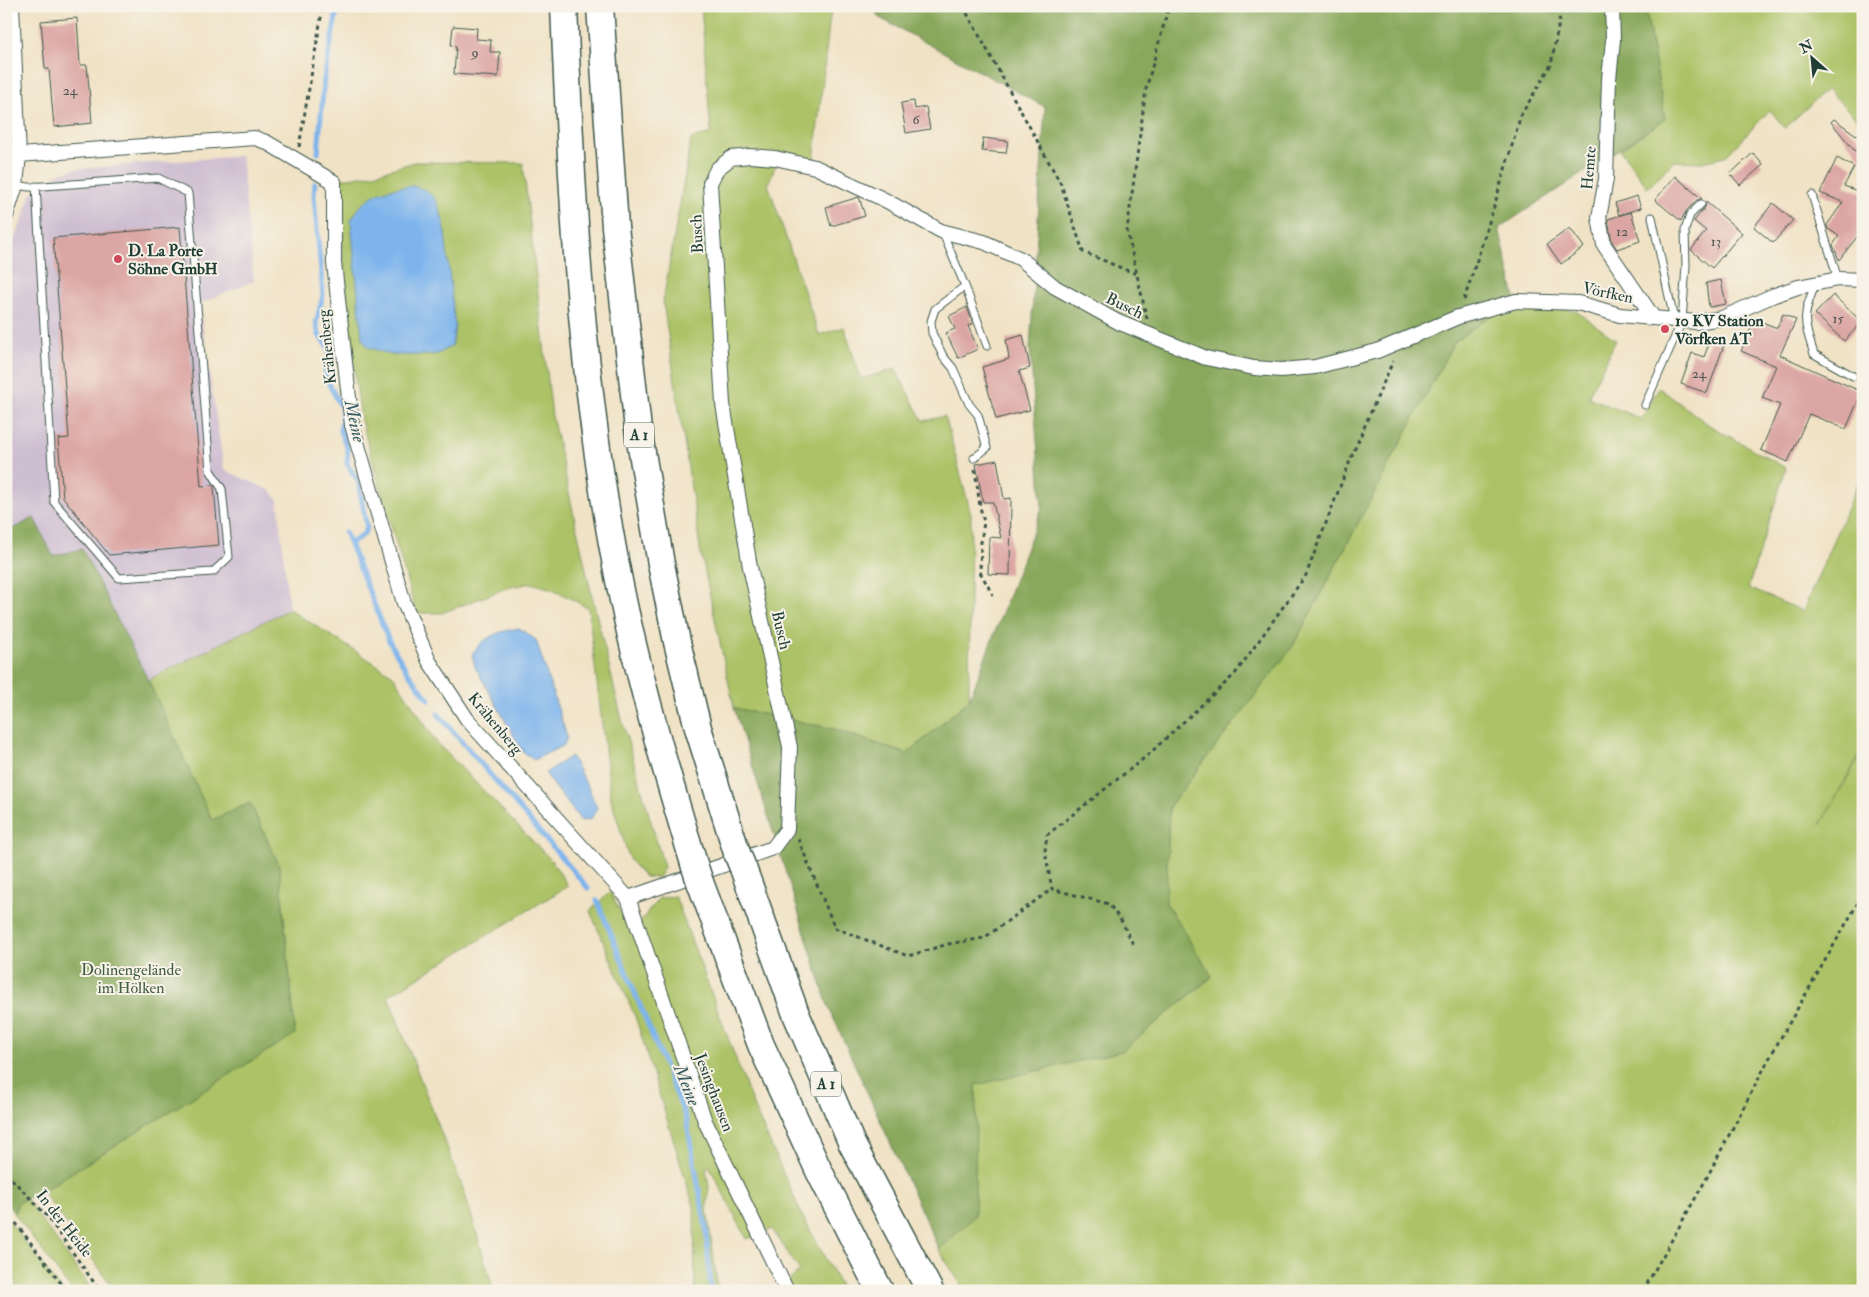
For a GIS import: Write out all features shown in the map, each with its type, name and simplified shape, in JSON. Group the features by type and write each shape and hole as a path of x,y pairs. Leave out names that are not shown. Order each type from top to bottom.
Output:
{"highway":[{"name":"A 1","path":"564,6 570,158 579,289 591,405 601,478 624,605 648,703 665,767 698,875 761,1045 818,1171 880,1291"},
{"name":"A 1","path":"600,6 616,227 638,430 661,564 677,642 698,728 740,860 796,1014 852,1144 930,1291"}],"street":[{"path":"6,216 16,185 19,155 12,6"},
{"name":"Hemte","path":"1612,6 1613,40 1609,79 1606,179 1599,218 1604,245 1653,317"},
{"name":"Krähenberg","path":"19,155 255,138 266,142 334,182 334,263 352,425 404,603 426,652 466,720 628,898"},
{"name":"Busch","path":"628,898 773,848 786,829 790,747 750,568 723,404 710,183 717,169 731,158 750,156 775,158 815,167 885,200 941,231 984,242 1021,259 1055,287 1118,322 1206,358 1254,368 1281,370 1315,367 1377,351"},
{"name":"Vörfken","path":"1377,351 1458,317 1516,301 1578,303 1620,315 1696,322 1722,318 1798,287 1838,279 1863,280"},
{"name":"Jesinghausen","path":"628,898 705,1121 787,1291"}],"lane":[{"path":"16,185 36,186 158,178 188,193 210,470 222,489 229,557 213,572 119,578 54,502 36,186"},
{"path":"1812,195 1838,279"},
{"path":"1645,405 1678,321 1686,266 1685,230 1690,215 1701,204"},
{"path":"1652,216 1678,321"},
{"path":"941,231 987,346"},
{"path":"1815,284 1807,306 1804,324 1814,354 1852,376"},
{"path":"964,286 935,309 931,321 932,333 943,356 953,368 969,404 978,415 987,448 974,458"}],"path":[{"path":"297,160 323,6"},
{"path":"963,6 1062,184 1083,252 1137,274"},
{"path":"1151,336 1127,231 1146,89 1169,6"},
{"path":"1458,317 1494,210 1521,115 1551,65 1562,6"},
{"path":"1052,889 1045,851 1046,835 1148,755 1235,674 1306,575 1352,453 1394,359"},
{"path":"974,458 980,507 984,522 980,572 993,595"},
{"path":"787,814 835,928 908,956 948,944 984,938 1052,889"},
{"path":"1052,889 1109,904 1122,922 1133,944"},
{"path":"1643,1291 1705,1181 1771,1055 1863,894"},
{"name":"In der Heide","path":"6,1173 47,1216 100,1291"},
{"path":"6,1210 67,1291"}],"shaded area":[{"path":"241,156 254,281 199,304 224,470 270,490 278,500 289,609 148,680 82,549 53,556 34,518 6,532 6,259 24,216 30,196 36,188 60,173 74,169"}],"green space":[{"path":"701,6 834,6 830,16 813,169 778,159 768,184 819,335 844,327 861,379 895,369 923,421 945,416 971,514 969,700 907,754 834,729 734,708 701,554 663,302 691,139 711,133"},
{"path":"875,6 1645,6 1665,119 1499,228 1515,298 1454,342 1293,646 1169,807 1166,903 1212,976 1122,1051 976,1085 975,1216 939,1250 828,1006 734,708 834,729 907,754 969,700 1042,508 1030,348 1045,107 878,17"},
{"path":"1645,6 1863,6 1863,125 1827,89 1785,128 1770,110 1725,157 1702,162 1674,161 1648,188 1620,150 1665,119"},
{"path":"415,162 523,163 552,416 590,588 623,724 664,867 658,878 645,877 630,861 611,799 588,608 553,589 531,583 507,588 442,613 416,613 361,420 351,344 338,200 342,179 374,174"},
{"path":"1515,298 1576,311 1616,340 1588,397 1641,419 1659,388 1709,425 1786,468 1748,588 1803,611 1858,483 1863,484 1863,749 1820,825 1863,751 1863,1291 965,1291 939,1250 975,1215 976,1085 1122,1051 1212,977 1166,903 1169,807 1293,646 1454,342"},
{"name":"Dolinengelände im Hölken","path":"34,518 53,556 82,549 148,680 212,820 250,803 279,865 295,1034 42,1191 18,1202 14,1213 6,1203 6,532"},
{"path":"289,609 393,675 437,743 552,861 568,886 388,996 464,1191 494,1291 116,1291 42,1191 285,1040 294,1019 279,865 250,803 212,820 148,680"},
{"path":"610,892 631,934 659,898 675,896 755,1110 803,1217 843,1291 776,1291 800,1271 772,1229 747,1239 709,1166 706,1168 709,1186 707,1209 718,1291 695,1291 694,1207 636,1019 590,911"},
{"path":"26,1199 93,1291 72,1291 14,1213 18,1202"},
{"path":"7,1218 62,1291 19,1291 6,1268"}],"water":[{"path":"413,186 426,190 436,200 444,223 455,327 452,346 437,354 392,355 368,347 362,338 351,221 363,204 376,194"},
{"path":"519,628 536,640 567,737 564,745 534,760 523,752 475,667 472,654 487,638"},
{"path":"571,756 597,808 591,819 581,821 545,773"}],"building":[{"path":"77,18 80,65 87,65 92,123 54,127 49,69 45,69 41,21"},
{"path":"453,26 477,28 476,39 491,40 490,52 500,52 498,77 454,74 456,47 451,46"},
{"path":"914,101 915,109 926,107 930,129 906,133 901,103"},
{"path":"1834,119 1863,140 1863,161 1831,122"},
{"path":"983,138 1008,141 1006,153 982,151"},
{"path":"1753,153 1763,165 1740,185 1730,174"},
{"path":"1837,158 1854,167 1844,186 1863,193 1863,240 1857,237 1839,260 1833,245 1839,236 1828,229 1827,225 1843,202 1820,193"},
{"path":"1675,176 1702,199 1697,200 1686,211 1681,221 1655,200"},
{"path":"1637,196 1641,208 1619,215 1615,203"},
{"path":"859,197 865,216 831,226 826,207"},
{"path":"1706,202 1742,233 1712,268 1691,250 1706,231 1694,221 1705,207"},
{"path":"1773,203 1793,220 1773,243 1754,227"},
{"path":"1631,212 1640,241 1617,249 1612,242 1608,219"},
{"path":"180,227 201,486 213,485 214,487 219,545 109,555 63,497 58,439 69,438 53,238"},
{"path":"1570,228 1584,247 1561,264 1547,244"},
{"path":"1721,280 1726,304 1709,307 1706,283"},
{"path":"1833,295 1862,322 1844,341 1815,314"},
{"path":"967,307 973,324 968,326 978,349 958,358 946,333 955,329 949,316"},
{"path":"1783,314 1796,320 1780,355 1862,392 1846,429 1809,414 1788,462 1761,450 1780,405 1762,398 1776,366 1741,351 1755,319 1777,328"},
{"path":"1023,335 1030,368 1019,371 1030,410 996,419 982,367 1009,359 1006,340"},
{"path":"1710,341 1724,345 1707,393 1681,384 1692,353 1704,357"},
{"path":"997,460 1004,499 1011,498 1010,575 988,574 989,537 1001,538 993,502 983,502 976,464"}],"waterway":[{"name":"Meine","path":"318,153 324,79 338,6"},
{"name":"Meine","path":"315,183 314,196 323,295 316,323 319,335 328,348 329,355 325,369 327,380 342,409 340,430 348,450 347,464 358,481 367,528 363,535 350,544 389,641 407,671 429,700"},
{"path":"345,532 350,544"},
{"name":"Meine","path":"438,714 588,888"},
{"name":"Meine","path":"597,900 686,1118 706,1228 711,1291"}],"place":[{"name":"D. La Porte Söhne GmbH","path":"118,259"},
{"name":"10 KV Station Vörfken AT","path":"1665,329"}]}
